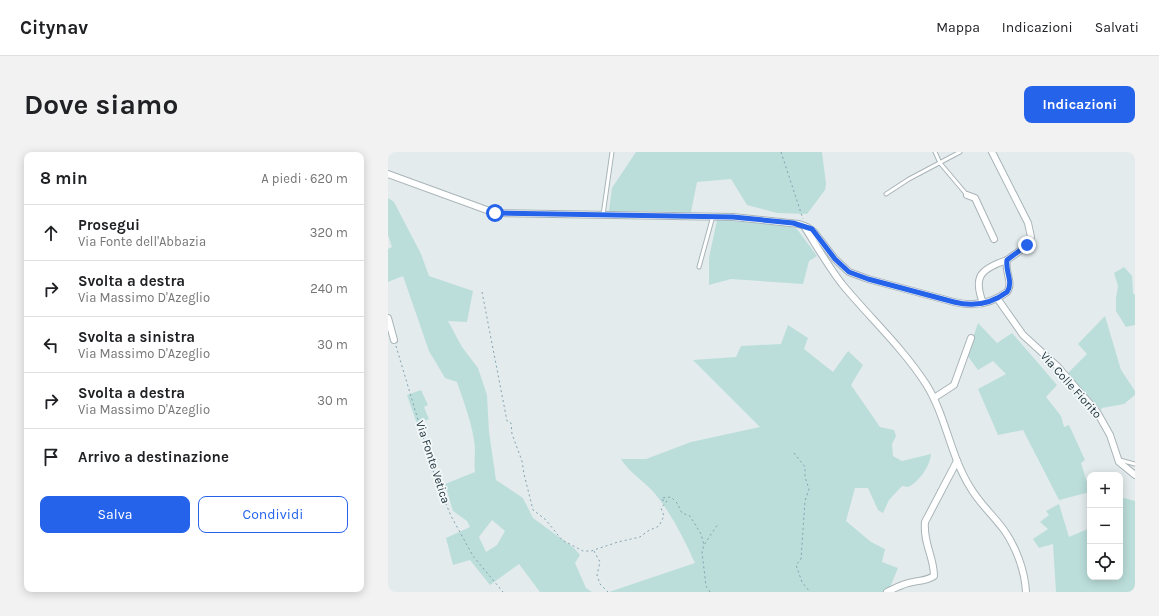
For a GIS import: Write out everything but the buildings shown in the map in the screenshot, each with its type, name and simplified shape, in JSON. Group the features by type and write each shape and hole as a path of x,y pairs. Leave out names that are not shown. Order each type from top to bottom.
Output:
{"street":[{"path":"983,303 978,287 980,278 993,265 1007,260 1029,244 1031,232 992,152"},
{"path":"388,174 495,213 713,216 762,219 804,226 817,234 842,267 853,274 961,304 983,303 997,298 1007,292 1010,286 1006,267 1007,260"},
{"path":"967,195 975,198 994,239"},
{"path":"804,226 842,284 899,348 919,374 934,398 946,426 957,461 974,493 1010,540 1022,570 1026,592"},
{"name":"Via Colle Fiorito","path":"997,298 1019,330 1058,367 1100,416 1110,435 1118,460 1122,467 1135,476"},
{"path":"388,318 394,340"},
{"path":"934,398 954,385 971,338"},
{"path":"887,592 900,585 926,581 934,576 934,568 924,533 925,522 957,461"}],"lane":[{"path":"603,215 612,152"},
{"path":"935,152 940,163 967,195"},
{"path":"886,194 909,179 960,152"},
{"path":"700,267 713,216"},
{"path":"1118,460 1135,464"}],"path":[{"path":"781,152 804,226"},
{"path":"482,292 507,421 511,423 512,434 522,461 533,510 545,519 567,543 583,551 593,550 640,537 648,531 660,526 664,516 661,508 667,501 662,500 662,498 671,497 677,503 682,513 690,516 701,534 704,545"},
{"name":"Via Fonte Vetica","path":"394,340 435,477 451,516 473,556 503,592"},
{"path":"794,453 804,466 804,477 809,489 805,500 801,559 796,565 802,582 810,592"},
{"path":"710,592 706,586 702,552 704,545 718,524"},
{"path":"593,550 600,562 598,575 600,584 608,592"}],"green space":[{"path":"636,152 822,152 826,184 825,190 807,214 777,213 747,205 731,179 697,182 691,212 609,211 612,188"},
{"path":"388,198 394,202 421,254 429,276 473,291 467,322 448,321 462,347 478,368 487,395 489,432 496,480 523,498 533,518 574,548 580,555 575,563 586,588 592,592 540,592 519,564 490,585 470,560 453,565 446,538 470,527 467,521 453,511 445,484 475,472 475,448 472,431 457,382 445,378 429,351 403,276 388,282 388,249 392,247 388,235","holes":["492,520 505,531 497,545 486,552 479,537"]},
{"path":"717,220 786,225 797,229 817,256 809,261 803,284 731,279 709,285 709,258"},
{"path":"1124,267 1132,276 1133,293 1135,295 1135,325 1126,327 1116,311 1118,286 1114,273"},
{"path":"1105,316 1121,370 1135,391 1135,395 1124,404 1102,408 1101,410 1067,374 1087,354 1078,344"},
{"path":"978,323 997,343 1012,333 1057,385 1046,397 1061,416 1064,427 1069,425 1085,460 1081,463 1087,482 1087,493 1059,500 1023,430 998,435 978,389 1006,374 993,361 978,370 967,355"},
{"path":"788,325 808,338 804,349 833,372 848,351 863,365 851,385 880,427 894,430 896,436 892,444 893,456 902,461 931,454 929,464 920,478 908,487 902,486 889,500 883,513 878,510 868,488 855,488 846,521 871,542 885,549 882,562 898,568 888,592 609,592 695,563 687,545 662,503 652,490 629,469 621,459 646,459 691,442 760,427 693,360 736,357 741,346 781,344"},
{"path":"421,390 428,405 424,407 429,419 417,424 407,395"},
{"path":"1123,498 1135,501 1135,592 1056,592 1053,544 1039,548 1033,539 1048,529 1040,522 1049,515 1046,511 1059,504 1069,537 1087,529 1087,580 1123,580"}],"route":[{"path":"495,213 603,215 646,214 733,217 793,223 812,229 838,263 853,274 970,305 990,301 1007,292 1010,288 1006,267 1007,260 1027,245"}]}
